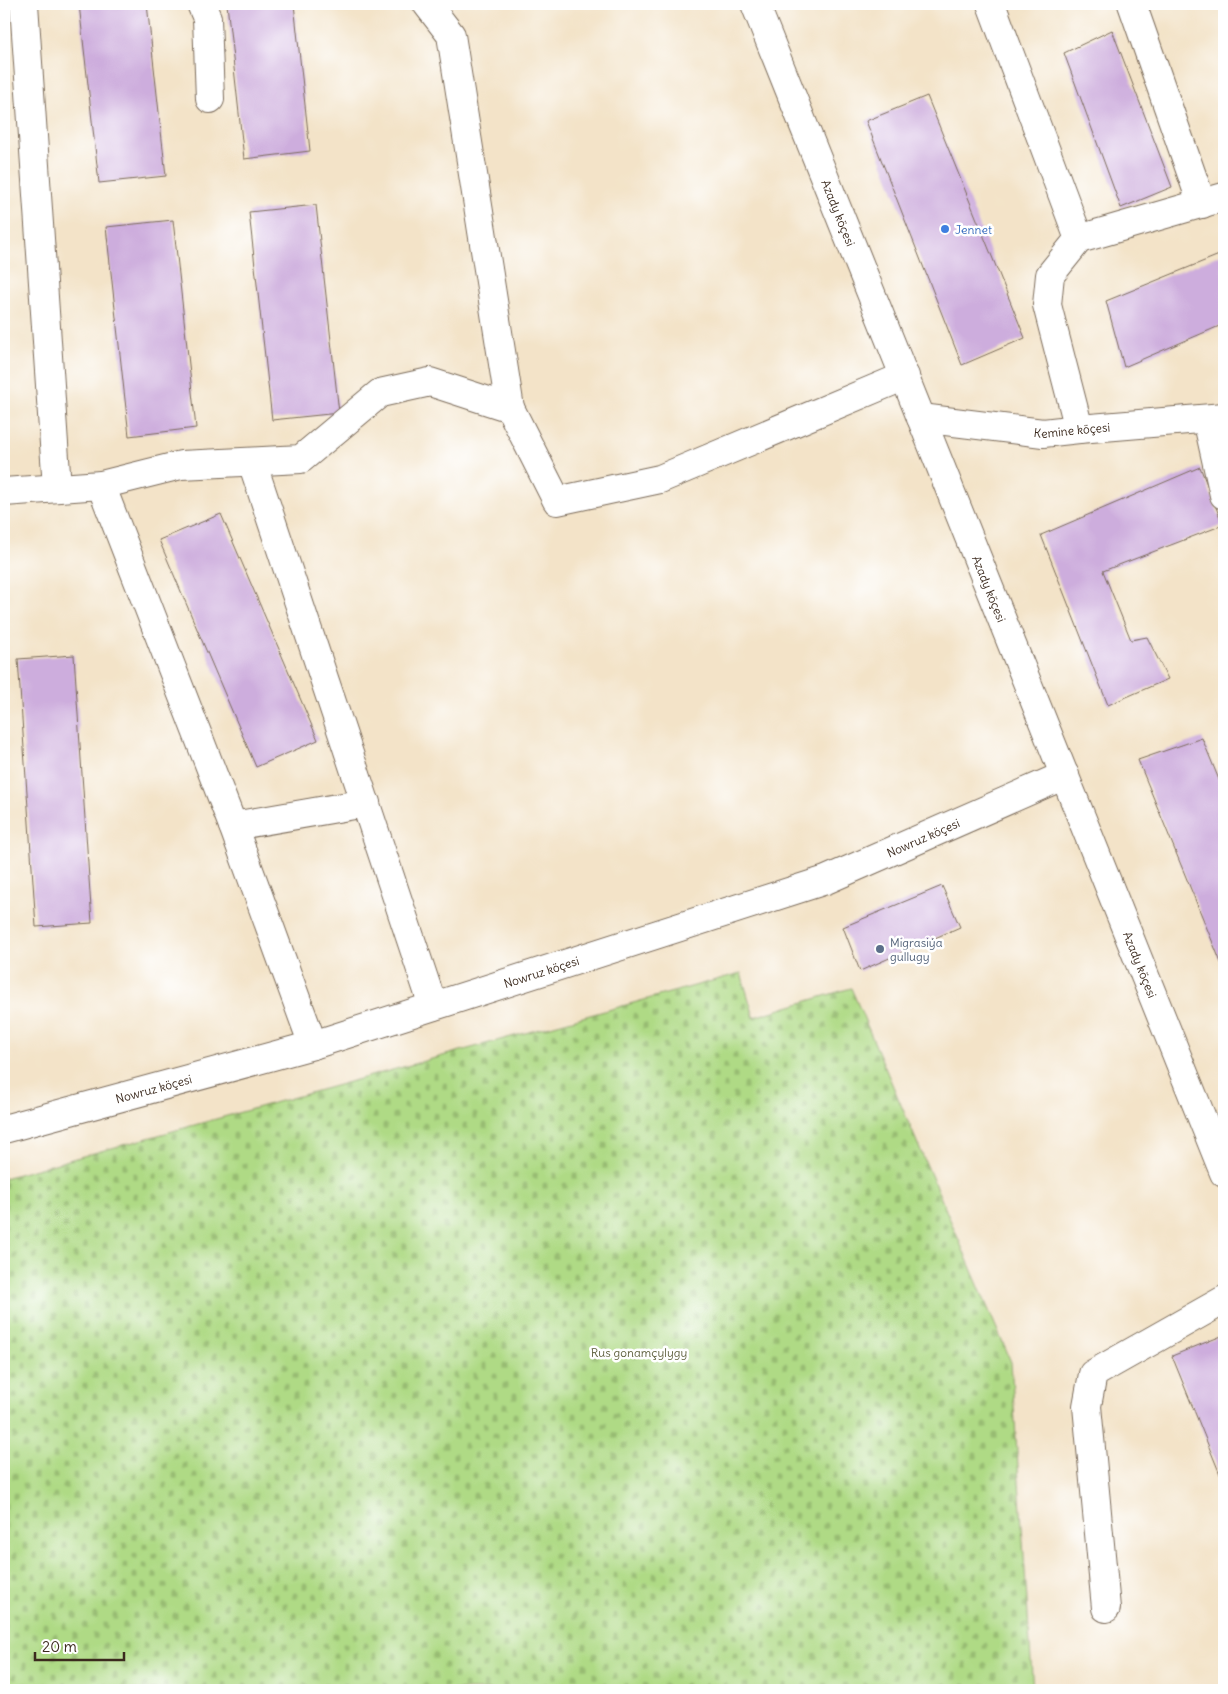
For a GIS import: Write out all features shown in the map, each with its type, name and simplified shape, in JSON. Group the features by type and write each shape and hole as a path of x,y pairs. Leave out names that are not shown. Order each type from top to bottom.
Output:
{"main road":[{"path":"24,4 57,488"},
{"path":"201,4 207,18 210,99"},
{"path":"427,4 451,35 510,408 557,500 660,479 904,376"},
{"name":"Azady köçesi","path":"756,4 1224,1173"},
{"path":"991,4 1079,239"},
{"path":"1079,428 1048,305 1050,275 1079,239 1213,201 1132,4"},
{"path":"4,492 101,485 181,465 301,459 380,393 430,382 510,408"},
{"name":"Kemine köçesi","path":"921,418 1043,433 1079,428 1216,418"},
{"path":"1216,418 1224,495"},
{"path":"252,462 433,1006"},
{"path":"101,485 233,826 313,1044"},
{"name":"Nowruz köçesi","path":"4,1130 313,1044 826,880 1065,775"},
{"path":"233,826 366,803"},
{"path":"1106,1608 1088,1406 1093,1374 1224,1300"}],"green space":[{"name":"Rus gonamçylygy","path":"741,973 754,1017 851,988 1011,1362 1033,1690 4,1690 4,1178"}],"building":[{"path":"79,4 147,4 166,176 99,183"},
{"path":"227,4 294,4 310,151 244,159"},
{"path":"1112,30 1172,187 1121,208 1064,53"},
{"name":"Jennet","path":"927,96 1025,338 962,365 866,121"},
{"path":"316,205 339,413 272,420 249,212"},
{"path":"173,220 196,428 129,436 106,227"},
{"path":"1224,253 1224,324 1124,367 1106,301"},
{"path":"1200,467 1223,525 1103,571 1131,640 1147,637 1168,679 1108,705 1041,535"},
{"path":"221,514 318,740 256,767 159,540"},
{"path":"74,655 92,923 36,927 18,659"},
{"path":"1202,738 1224,792 1224,970 1138,760"},
{"name":"Migrasiýa gullugy","path":"942,886 960,927 860,971 843,927"},
{"path":"1224,1335 1224,1484 1172,1356"}],"place":[{"name":"Jennet","path":"945,229"},
{"name":"Migrasiýa gullugy","path":"880,949"}]}
